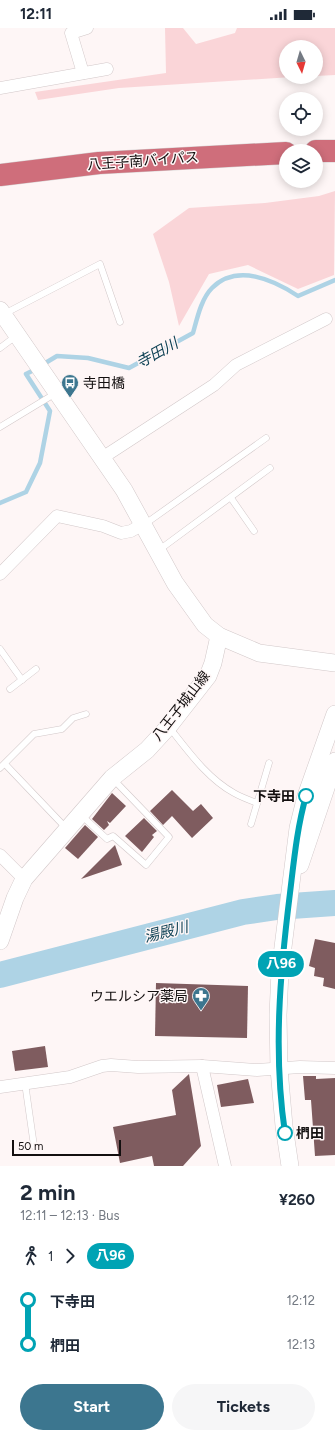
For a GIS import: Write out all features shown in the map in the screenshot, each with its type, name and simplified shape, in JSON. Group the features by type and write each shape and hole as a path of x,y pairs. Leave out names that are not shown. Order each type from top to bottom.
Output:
{"highway":[{"path":"323,152 335,151"},
{"name":"八王子南バイパス","path":"0,175 99,163 279,153"}],"main road":[{"path":"1,312 41,369 52,395 102,458 143,524 183,597 205,625 219,636 259,653 335,663"},
{"name":"八王子城山線","path":"0,941 15,898 24,880 112,778 147,750 169,726 208,676 213,663 219,636"},
{"path":"290,1166 284,1126 279,1069 278,1000 285,928 298,828 306,796 335,714"},
{"path":"290,893 335,761"}],"street":[{"path":"83,73 71,33 87,28"},
{"path":"0,88 107,69"},
{"path":"102,458 214,385 236,365 326,319"},
{"path":"0,574 57,516 103,526 121,533 131,531 143,524"},
{"path":"0,855 24,880"},
{"path":"0,1087 70,1077 102,1066 111,1065 138,1067 202,1066 257,1070 335,1068"},
{"path":"202,1066 225,1166"}],"lane":[{"path":"1,312 100,264 120,322"},
{"path":"0,348 17,335"},
{"path":"0,427 52,395"},
{"path":"143,524 266,438"},
{"path":"158,551 270,468"},
{"path":"231,498 254,531"},
{"path":"0,649 22,680"},
{"path":"10,689 36,670"},
{"path":"67,829 2,766 34,734 62,729 73,718 86,714"},
{"path":"169,726 200,765 218,781 234,793 257,803"},
{"path":"251,824 269,763"},
{"path":"80,814 107,839 113,836 146,865 169,837 112,778"},
{"path":"25,1083 34,1146"}],"shaded area":[{"path":"165,28 183,28 196,44 235,33 237,28 335,28 335,75 323,76 323,40 279,40 279,78 119,88 38,100 35,92 166,73"},
{"path":"335,191 334,275 298,289 248,265 209,274 179,326 169,282 153,234 189,208 265,203 319,196"}],"building":[{"path":"172,790 193,811 201,804 213,818 192,838 172,816 163,825 150,811"},
{"path":"112,793 126,806 110,823 107,821 109,825 104,830 92,819"},
{"path":"144,818 157,831 152,835 154,837 142,852 125,836"},
{"path":"85,825 98,837 78,859 65,848"},
{"path":"115,845 122,865 81,879"},
{"path":"315,939 335,943 335,989 323,986 324,978 314,976 315,968 309,966"},
{"name":"ウエルシア薬局","path":"156,983 248,986 247,1038 155,1036"},
{"path":"45,1046 48,1067 15,1071 12,1051"},
{"path":"189,1074 201,1146 183,1166 154,1166 152,1156 120,1163 113,1127 176,1115 172,1090"},
{"path":"303,1076 316,1076 316,1079 335,1078 335,1155 315,1156 311,1100 305,1100"},
{"path":"248,1079 254,1103 221,1107 217,1085"}],"waterway":[{"name":"寺田川","path":"42,365 57,356 88,358 129,368 193,333 200,309 208,293 222,281 233,276 244,275 267,280 278,284 298,296 335,280"},
{"name":"寺田川","path":"0,503 26,492 40,463 50,411 26,374 36,369"},
{"name":"湯殿川","path":"0,975 243,912 277,907 335,903"}],"bus line":[{"name":"八96","path":"285,1133 278,1053 280,971 298,828 306,796"}],"place":[{"name":"寺田橋","path":"70,398"},
{"name":"下寺田","path":"306,796"},
{"name":"ウエルシア薬局","path":"201,1011"},
{"name":"椚田","path":"285,1133"}]}
